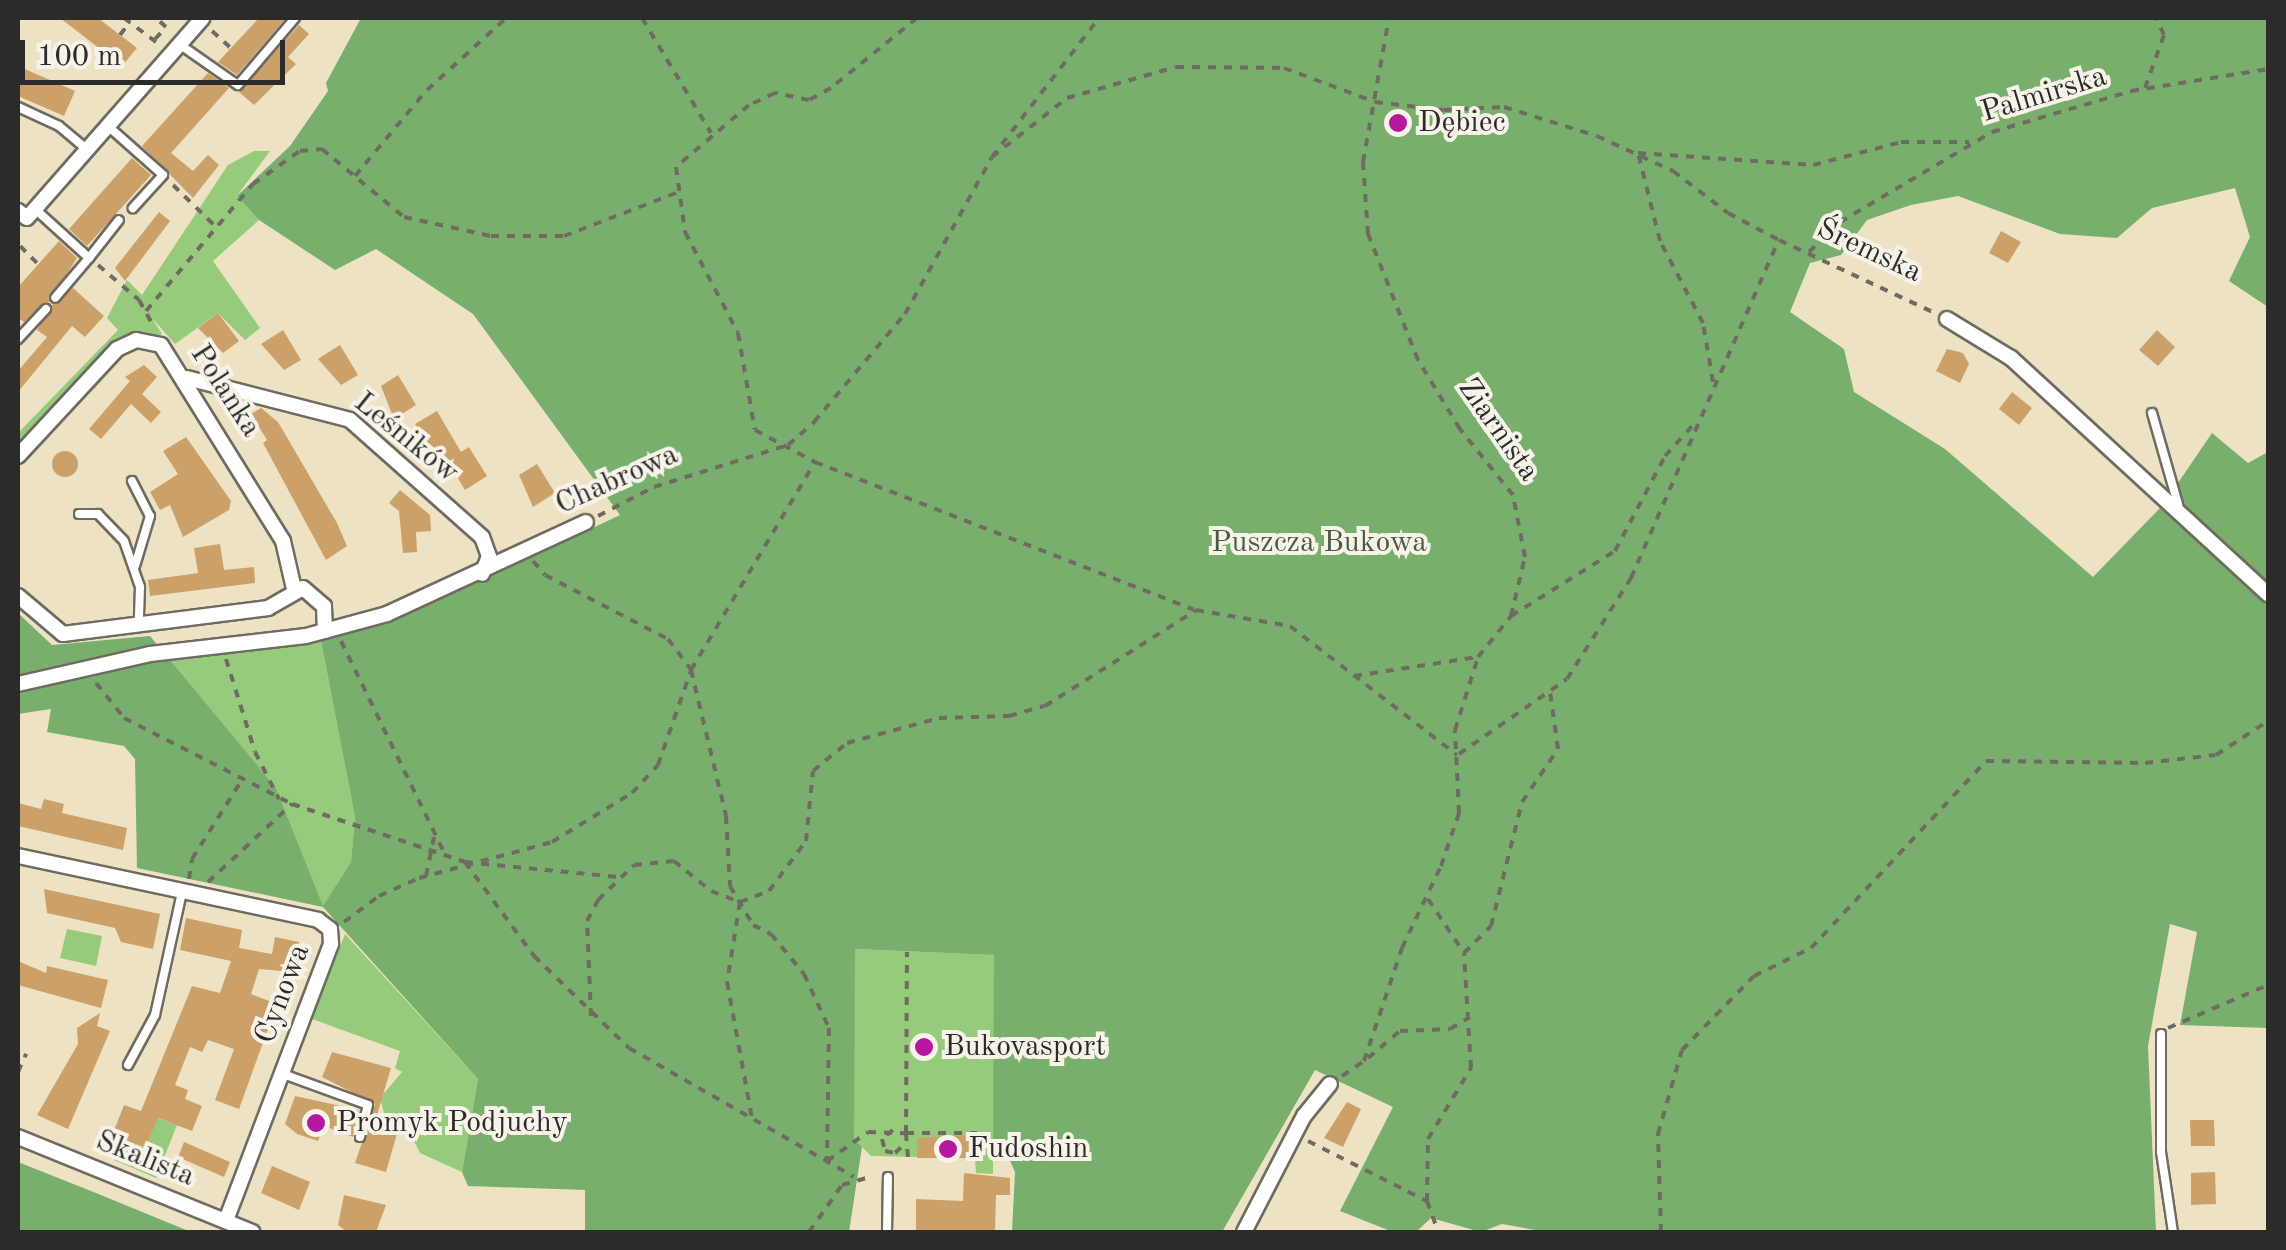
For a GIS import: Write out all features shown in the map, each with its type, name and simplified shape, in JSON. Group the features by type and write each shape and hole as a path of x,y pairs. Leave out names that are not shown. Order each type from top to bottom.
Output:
{"street":[{"path":"26,212 206,23"},
{"name":"Śremska","path":"1946,318 2011,358 2178,504 2268,594"},
{"name":"Polanka","path":"18,456 125,344 161,345 187,378 284,541 294,589"},
{"name":"Leśników","path":"187,378 350,420 482,537 489,556 482,575"},
{"name":"Chabrowa","path":"18,684 84,667 329,630 482,575 586,522"},
{"path":"18,596 63,634 268,608 294,589 320,600 329,630"},
{"name":"Cynowa","path":"18,856 318,920 330,929 332,944 226,1221"},
{"path":"1244,1232 1294,1135 1330,1084"},
{"name":"Skalista","path":"18,1137 252,1232"}],"lane":[{"path":"178,51 235,86 295,18"},
{"path":"18,107 59,126 88,150"},
{"path":"109,127 163,176 133,208"},
{"path":"26,212 89,258"},
{"path":"55,298 119,220"},
{"path":"18,339 46,309"},
{"path":"2152,414 2178,504"},
{"path":"132,481 150,516 135,566 140,624"},
{"path":"79,514 102,518 135,566"},
{"path":"128,1066 155,1014 188,890"},
{"path":"2160,1034 2161,1152 2173,1232"},
{"path":"282,1074 368,1104 360,1137"},
{"path":"886,1232 888,1177"}],"path":[{"path":"154,41 166,26 156,18"},
{"path":"355,176 427,90 506,18"},
{"path":"642,18 712,133"},
{"path":"917,18 831,88 809,100 774,93 712,133 676,167 676,193 684,232 738,332 755,430 815,462 1196,610 1290,626 1457,756 1567,678 1631,578 1713,382 1779,240"},
{"path":"788,445 905,314 992,157 1099,18"},
{"name":"Ziarnista","path":"1364,1061 1459,813 1455,730 1478,657 1510,616 1525,557 1518,508 1418,360 1368,234 1362,176 1390,18"},
{"path":"2146,88 2164,35 2156,18"},
{"path":"120,34 127,20 154,41 178,51"},
{"path":"206,23 231,48"},
{"name":"Śremska","path":"992,157 1067,98 1176,67 1284,68 1375,102 1434,110 1504,107 1638,152 1779,240 1946,318"},
{"name":"Palmirska","path":"1808,253 1828,229 1969,142 2146,88 2268,69"},
{"path":"1713,382 1703,322 1660,241 1638,152 1813,164 1901,142 1969,142"},
{"path":"146,311 253,184 300,150 322,149 404,218 491,236 564,236 676,193"},
{"path":"163,176 216,227"},
{"path":"20,246 38,264"},
{"path":"89,258 146,311 152,322"},
{"path":"1510,616 1615,551 1666,456 1698,420"},
{"name":"Chabrowa","path":"586,522 654,486 788,445"},
{"path":"330,929 379,896 426,876 465,862 552,842 632,793 658,765 691,670 815,462"},
{"path":"526,554 545,575 668,640 691,670 726,816 730,886 804,974 829,1028 827,1161"},
{"path":"591,1016 587,921 620,877 634,865 674,861 711,891 740,902 769,891 806,841 812,772 847,743 940,718 1010,716 1045,706 1196,610"},
{"path":"329,630 446,856"},
{"path":"221,644 255,752 279,799"},
{"path":"1354,676 1478,657"},
{"path":"84,667 124,718 279,799 465,862 620,877"},
{"path":"1464,953 1491,926 1522,802 1558,749 1550,691"},
{"path":"1661,1232 1658,1134 1682,1050 1754,976 1812,948 1986,762 2145,763 2216,755 2268,721"},
{"path":"188,890 192,859 241,782"},
{"path":"188,890 292,804"},
{"path":"426,876 434,852 435,832"},
{"path":"465,862 534,956 591,1016 629,1048 854,1177 870,1177"},
{"path":"1427,898 1464,953 1472,1016 1471,1068 1428,1140 1427,1201 1438,1232"},
{"path":"740,902 728,982 753,1119"},
{"path":"907,952 908,1158"},
{"path":"2160,1034 2178,1018 2268,985"},
{"path":"1330,1084 1400,1031 1450,1029 1472,1016"},
{"path":"18,1072 26,1054"},
{"path":"827,1161 864,1134 892,1130 976,1133"},
{"path":"892,1130 882,1139 885,1151 895,1153 907,1142"},
{"path":"1294,1135 1427,1201"},
{"path":"809,1232 854,1177"}],"green space":[{"name":"Puszcza Bukowa","path":"361,18 2268,18 2268,307 2229,281 2250,237 2235,188 2152,208 2117,238 2060,234 1958,196 1911,205 1867,220 1841,255 1810,263 1790,312 1844,349 1854,392 1945,449 2093,577 2163,505 2212,433 2248,463 2268,452 2268,1028 2180,1025 2197,932 2170,924 2148,1046 2156,1232 1546,1232 1502,1224 1481,1232 1431,1218 1416,1232 1393,1232 1340,1211 1393,1107 1315,1070 1222,1232 1012,1232 1015,1172 1008,1156 993,1156 994,955 855,949 854,1139 862,1147 849,1232 585,1232 585,1190 468,1186 462,1172 478,1079 323,907 137,868 135,759 124,746 47,732 51,709 18,714 18,613 52,645 150,636 276,788 323,906 351,862 355,817 321,641 491,576 620,515 473,314 376,249 335,270 259,220 237,196 290,146 328,91 326,83"},
{"path":"254,151 270,151 237,196 259,220 213,261 260,328 245,340 218,313 175,344 152,318 162,334 125,344 18,456 18,433 118,330 107,318 127,280 142,295 228,165"},
{"path":"321,641 355,817 351,862 323,907 276,788 164,655"},
{"path":"67,929 102,936 96,966 60,958"},
{"path":"345,934 478,1079 462,1172 420,1153 409,1131 385,1117 380,1098 402,1072 395,1068 400,1051 312,1019"},
{"name":"Bukovasport","path":"854,949 995,955 993,1174 976,1173 975,1158 871,1156 854,1139"},
{"path":"157,1118 177,1125 156,1178 114,1160 122,1140 146,1146"},
{"path":"18,1162 96,1193 191,1232 18,1232"}],"building":[{"path":"60,18 98,18 137,48 122,66"},
{"path":"259,18 286,18 237,75 218,62"},
{"path":"299,25 309,34 288,57 296,64 254,105 239,92"},
{"path":"18,66 75,91 64,116 18,96"},
{"path":"208,73 229,88 171,153 193,171 208,155 219,165 193,198 142,146"},
{"path":"132,158 151,175 87,246 69,229"},
{"path":"159,212 170,221 125,281 115,268"},
{"path":"2001,231 2021,242 2008,263 1989,253"},
{"path":"59,241 77,258 49,302 24,322 18,318 18,287"},
{"path":"73,288 104,316 85,337 72,326 18,392 18,371 47,337 37,330 52,305"},
{"path":"218,313 239,341 223,353 198,328"},
{"path":"283,330 301,360 284,370 261,344"},
{"path":"2157,330 2175,347 2158,366 2139,350"},
{"path":"340,345 358,375 341,385 318,359"},
{"path":"1947,349 1963,353 1969,364 1960,383 1936,371"},
{"path":"144,365 157,377 142,394 161,412 151,423 131,404 101,439 89,429 130,381 125,377"},
{"path":"398,375 416,405 394,419 381,386"},
{"path":"2012,392 2032,408 2019,425 1999,409"},
{"path":"261,408 278,422 347,546 326,560 263,443 267,440 251,414"},
{"path":"437,411 461,452 469,447 487,476 465,490 440,448 432,453 415,424"},
{"path":"186,437 231,501 229,510 183,537 170,505 160,510 150,492 178,474 163,451"},
{"path":"65,451 74,455 78,464 74,473 65,477 56,473 52,464 56,455"},
{"path":"537,464 555,493 533,507 519,475"},
{"path":"400,490 430,515 431,531 416,532 417,552 403,553 399,511 389,503"},
{"path":"220,544 224,570 254,567 255,583 150,596 148,580 198,573 194,548"},
{"path":"44,799 64,804 62,813 127,828 123,850 18,826 18,803 41,809"},
{"path":"44,889 160,914 153,949 121,942 115,928 47,913"},
{"path":"186,918 242,930 239,948 272,954 275,937 299,942 293,972 259,969 251,994 277,1004 239,1109 215,1100 234,1049 208,1040 202,1052 190,1047 175,1085 188,1090 185,1099 202,1106 192,1131 158,1118 146,1146 136,1146 113,1133 124,1105 141,1111 192,986 220,993 231,961 180,950"},
{"path":"18,961 46,973 47,966 108,980 101,1008 18,985"},
{"path":"100,1013 97,1026 110,1031 68,1129 37,1115 78,1044 77,1028"},
{"path":"332,1052 391,1068 377,1115 400,1123 386,1172 355,1163 375,1104 322,1077"},
{"path":"295,1096 359,1110 353,1137 324,1126 318,1141 297,1134 285,1124"},
{"path":"1347,1102 1361,1109 1343,1147 1324,1138"},
{"path":"2190,1120 2214,1120 2215,1146 2191,1146"},
{"path":"976,1135 976,1158 917,1158 917,1138"},
{"path":"184,1142 230,1162 224,1177 178,1157"},
{"path":"272,1166 310,1182 299,1210 261,1193"},
{"path":"2215,1172 2216,1204 2191,1205 2191,1173"},
{"path":"964,1173 1010,1178 1010,1195 996,1195 995,1232 916,1232 916,1199 963,1201"},
{"path":"344,1195 386,1205 376,1232 347,1232 338,1225"}],"place":[{"name":"Dębiec","path":"1398,123"},
{"name":"Bukovasport","path":"924,1047"},
{"name":"Promyk Podjuchy","path":"316,1123"},
{"name":"Fudoshin","path":"948,1149"}]}
